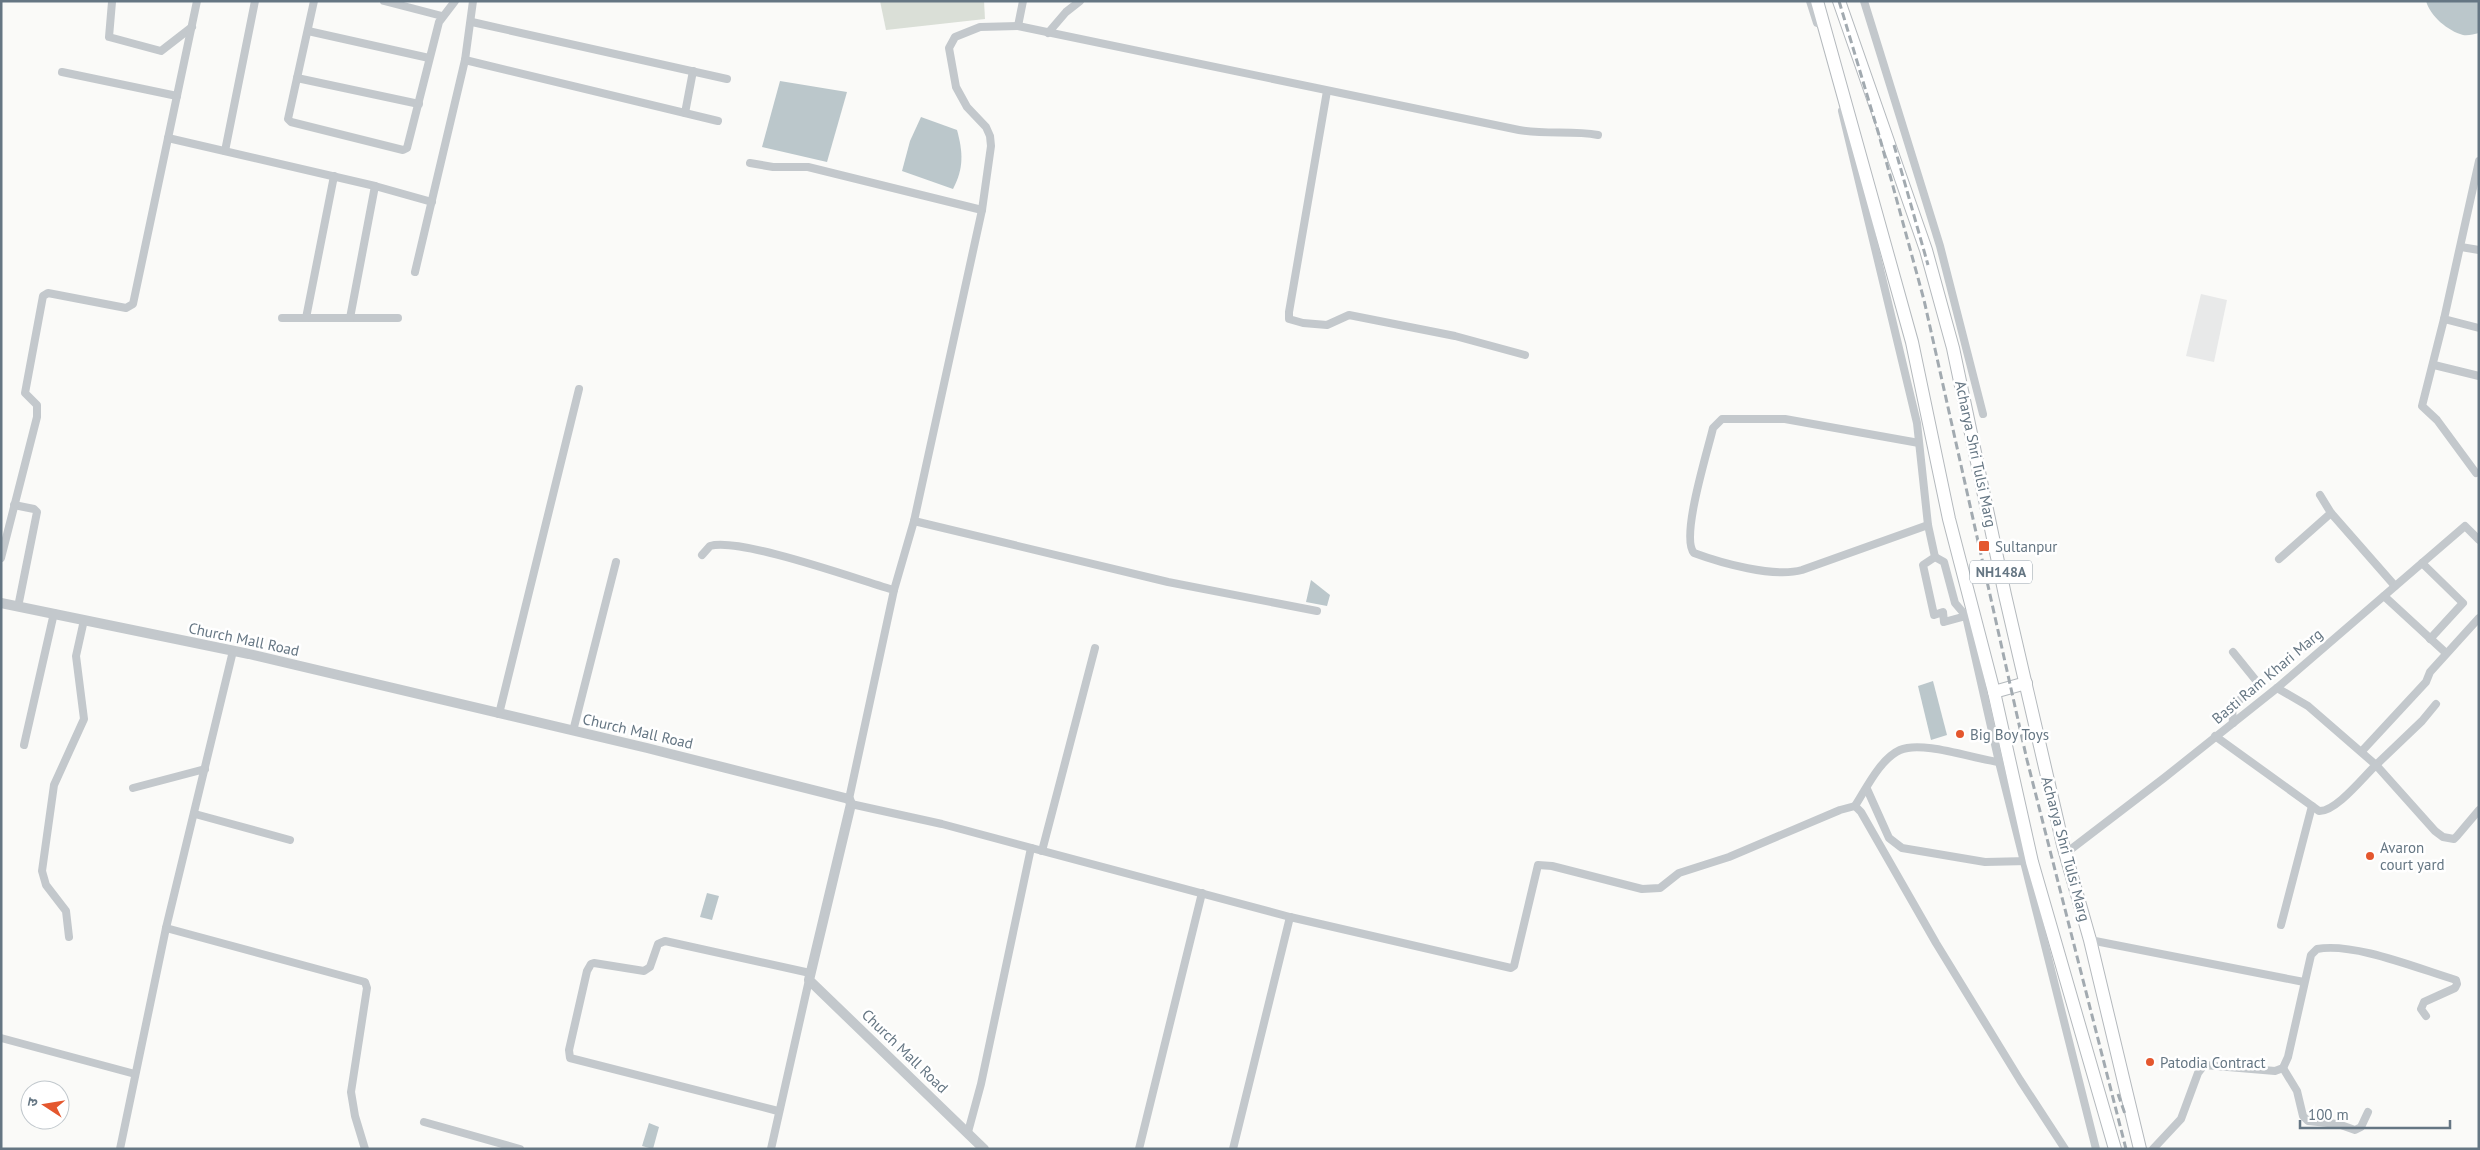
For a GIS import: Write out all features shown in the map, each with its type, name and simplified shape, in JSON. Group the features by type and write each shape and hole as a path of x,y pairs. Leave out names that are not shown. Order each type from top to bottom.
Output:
{"highway":[{"name":"NH148A","path":"1817,1 1912,342 1949,519 1994,692 2027,861 2115,1149"},
{"name":"Acharya Shri Tulsi Marg","path":"1840,1 1926,250 1953,348 2026,683 2066,853 2090,940 2140,1149"},
{"path":"1994,692 2026,683"}],"street":[{"path":"1,558 37,417 36,405 25,393 43,296 48,292 126,308 132,306 197,1"},
{"path":"224,151 255,1"},
{"path":"314,1 288,117 291,122 403,150 407,148 429,58 442,16 455,1"},
{"path":"384,1 442,16"},
{"path":"415,272 465,60 474,1"},
{"path":"1018,26 1023,1"},
{"path":"1048,33 1066,12 1080,1"},
{"path":"1810,1 1828,59 1917,423 1928,526 1935,558"},
{"path":"1864,1 1940,246 1983,414"},
{"path":"112,2 108,37 161,50 192,27"},
{"path":"472,22 727,79"},
{"path":"771,1149 778,1111 850,802 894,590 914,521 982,210 991,146 990,136 986,127 962,100 956,87 949,48 951,41 961,33 980,27 1018,26 1536,133 1598,135"},
{"path":"308,32 429,58"},
{"path":"465,60 718,122"},
{"path":"685,113 693,71"},
{"path":"62,72 177,96"},
{"path":"297,78 419,104"},
{"path":"1327,91 1288,312 1289,318 1303,323 1327,325 1349,315 1455,336 1525,355"},
{"path":"168,138 334,176 432,202"},
{"path":"2476,473 2437,420 2422,406 2434,366 2479,161"},
{"path":"750,163 773,167 808,167 982,210"},
{"path":"306,318 334,176"},
{"path":"350,318 375,186"},
{"path":"2461,247 2479,250"},
{"path":"282,318 398,318"},
{"path":"2444,319 2479,328"},
{"path":"2434,366 2479,376"},
{"path":"500,714 579,389"},
{"path":"1919,443 1785,419 1769,421 1722,420 1713,428 1693,508 1690,540 1694,553 1709,558 1773,572 1789,572 1802,570 1928,526"},
{"path":"2320,495 2331,513 2395,586"},
{"path":"14,505 34,509 37,512 18,607"},
{"path":"2278,559 2331,513"},
{"path":"914,521 1168,582 1317,611"},
{"name":"Basti Ram Khari Marg","path":"2066,853 2277,688 2465,526 2479,540"},
{"path":"702,555 710,546 727,545 785,557 894,590"},
{"path":"1935,558 1944,562 1955,603 1966,616 1999,762 2027,861 2096,1149"},
{"path":"1935,558 1923,565 1934,615 1943,612 1944,622 1966,616"},
{"path":"573,731 616,562"},
{"path":"2422,563 2463,603 2430,639"},
{"path":"2384,596 2446,653"},
{"name":"Church Mall Road","path":"1,603 233,651 573,731 850,802"},
{"path":"24,745 54,614"},
{"path":"2362,751 2426,682 2430,672 2479,618"},
{"path":"69,937 66,911 46,885 42,871 42,862 50,824 54,785 84,719 76,656 84,620"},
{"path":"1042,851 1095,648"},
{"path":"120,1149 166,928 233,651"},
{"path":"2233,652 2258,684 2232,706 2233,723"},
{"path":"2277,688 2308,706 2362,751 2376,764 2435,831 2443,837 2454,838 2457,836 2479,810"},
{"path":"2216,736 2319,811 2330,809 2422,721 2436,704"},
{"path":"850,802 942,824 1290,917 1513,968 1538,865 1552,866 1642,889 1655,890 1679,873 1728,857 1840,810 1855,806 1892,756 1907,748 1930,749 1999,762"},
{"path":"133,788 205,769"},
{"path":"1867,789 1889,838 1902,848 1985,862 2027,861"},
{"path":"1855,806 1862,812 1936,943 2020,1080 2065,1149"},
{"path":"2281,925 2312,806"},
{"path":"195,814 290,840"},
{"path":"968,1132 981,1084 1031,848"},
{"path":"1139,1149 1202,893"},
{"path":"1233,1149 1290,917"},
{"path":"166,928 366,982 367,988 351,1092 355,1116 365,1149"},
{"path":"778,1111 570,1058 586,971 594,963 644,971 650,967 658,944 665,940 810,976"},
{"path":"2090,940 2304,982"},
{"path":"2284,1068 2311,955 2317,949 2361,952 2456,980 2455,988 2424,1002 2421,1009 2426,1016"},
{"name":"Church Mall Road","path":"810,976 984,1149"},
{"path":"1,1038 135,1074"},
{"path":"2153,1149 2181,1119 2198,1073 2204,1064 2275,1071 2284,1068"},
{"path":"2284,1068 2294,1085 2303,1116 2308,1121 2338,1124 2355,1130 2361,1127 2368,1112"},
{"path":"424,1122 520,1149"}],"shaded area":[{"path":"880,1 984,1 985,19 886,30"},
{"path":"2426,1 2479,1 2479,33 2465,35 2451,30 2431,12"},
{"path":"780,81 847,92 827,162 762,147"},
{"path":"921,117 957,130 961,167 953,189 902,171 910,141"},
{"path":"2201,294 2227,300 2214,362 2186,356"},
{"path":"1311,580 1330,595 1327,606 1306,602"},
{"path":"1933,681 1947,735 1931,740 1918,686"},
{"path":"707,893 719,896 712,920 700,917"},
{"path":"649,1123 659,1127 653,1149 642,1146"}],"railway":[{"path":"1839,1 1879,135 1924,300 2027,760 2126,1149"},
{"path":"1894,145 1928,265"},
{"path":"2118,1094 2125,1114"}],"place":[{"name":"Sultanpur","path":"1984,546"},
{"name":"Big Boy Toys","path":"1960,734"},
{"name":"Avaron court yard","path":"2370,856"},
{"name":"Patodia Contract","path":"2150,1062"}]}
